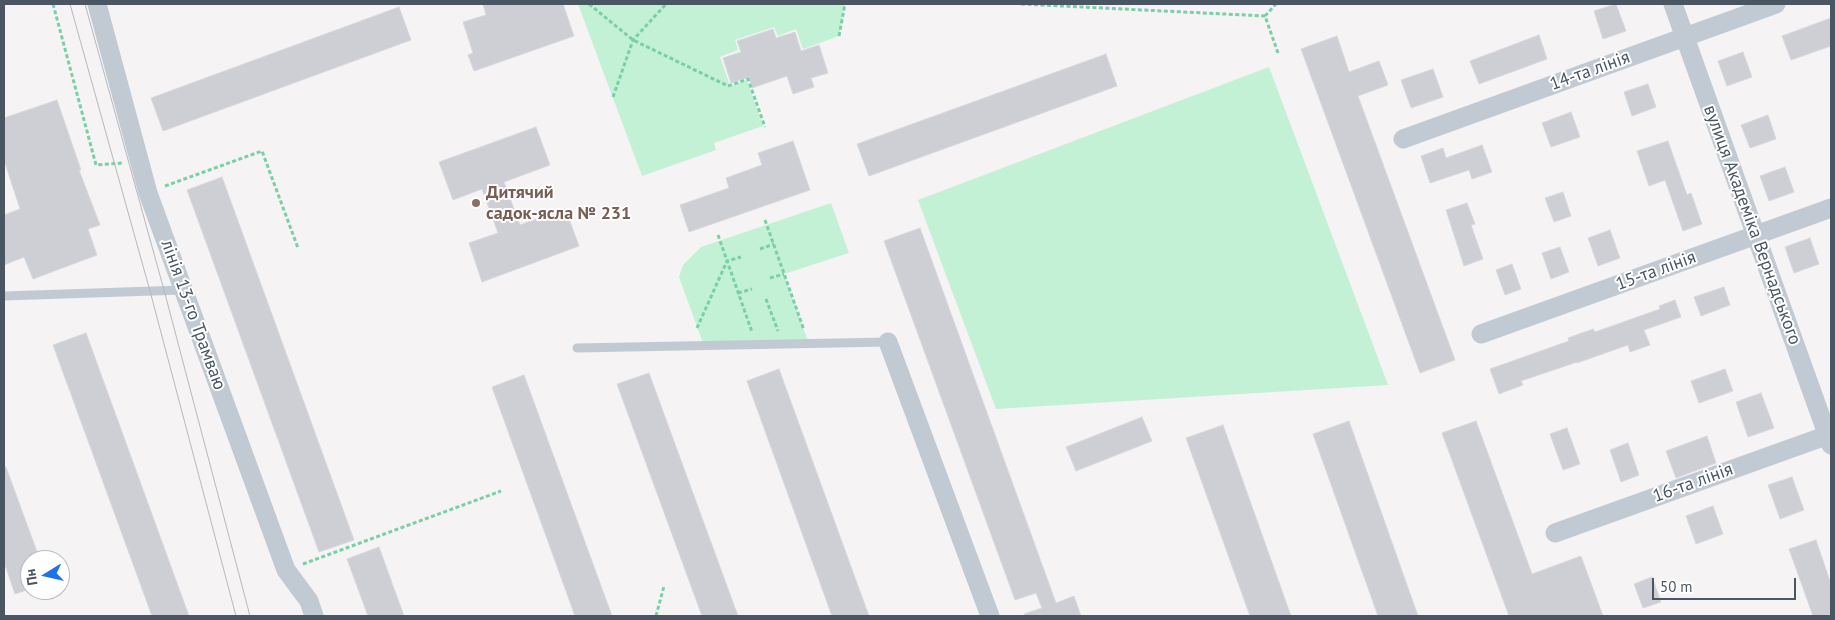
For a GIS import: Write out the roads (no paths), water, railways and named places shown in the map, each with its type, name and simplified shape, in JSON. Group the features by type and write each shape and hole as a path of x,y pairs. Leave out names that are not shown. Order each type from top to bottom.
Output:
{"street":[{"name":"лінія 13-го Трамваю","path":"97,4 148,193 286,570 309,601 314,616"},
{"name":"вулиця Академіка Вернадського","path":"1673,4 1830,438"},
{"name":"14-та лінія","path":"1403,139 1776,4"},
{"name":"15-та лінія","path":"1481,334 1831,208"},
{"path":"888,342 990,616"},
{"name":"16-та лінія","path":"1555,533 1830,438"}],"lane":[{"path":"4,296 184,290"},
{"path":"577,348 888,342"}],"tram line":[{"path":"70,4 150,291 236,616"},
{"path":"85,4 164,290 250,616"}],"place":[{"name":"Дитячий садок-ясла № 231","path":"476,203"}]}
